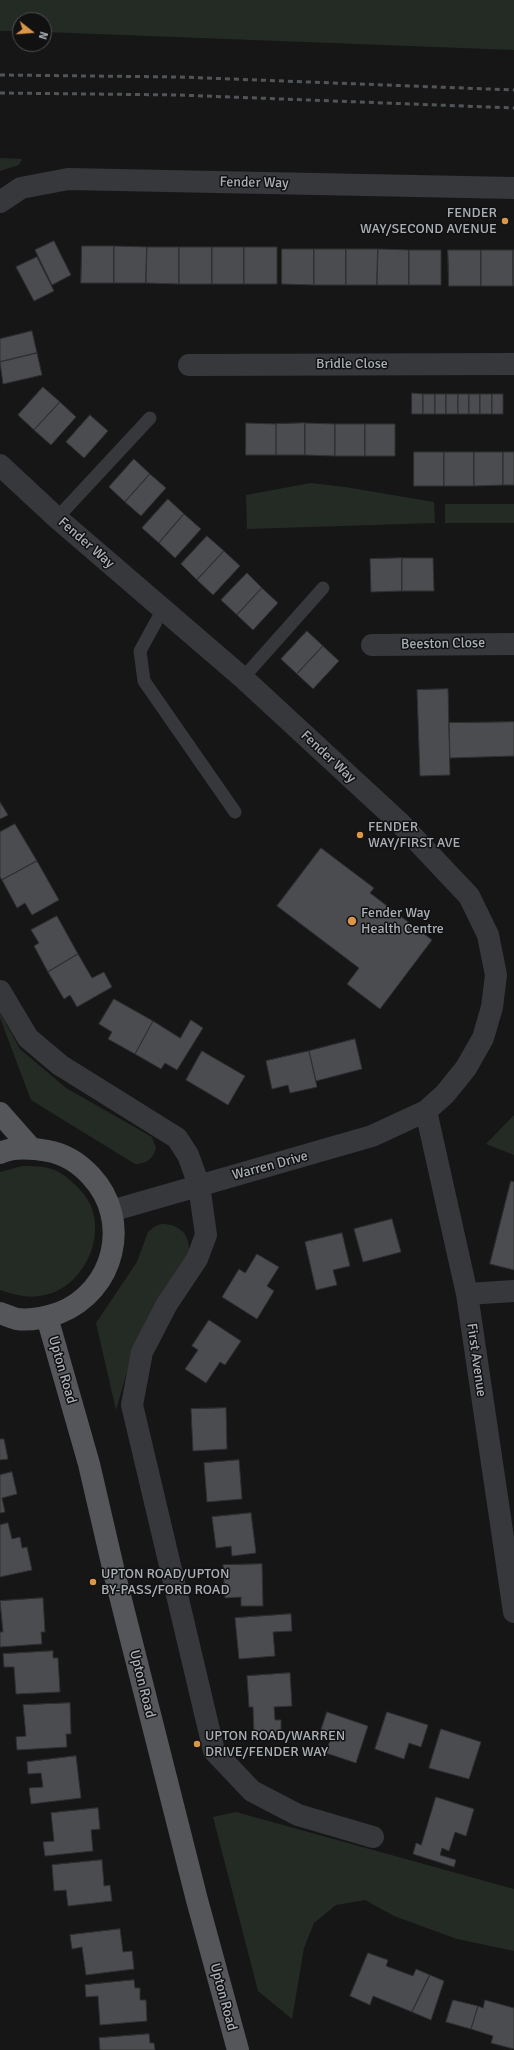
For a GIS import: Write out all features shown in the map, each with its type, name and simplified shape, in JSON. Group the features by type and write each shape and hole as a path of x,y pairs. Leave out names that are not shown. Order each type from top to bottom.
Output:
{"main road":[{"path":"0,1113 30,1147"},
{"path":"0,1153 30,1147 57,1152 82,1166 100,1186 112,1211 114,1238 108,1266 94,1289 73,1307 47,1317 18,1319 0,1314"},
{"name":"Upton Road","path":"47,1317 89,1464 117,1584 195,1892 238,2050"}],"street":[{"name":"Fender Way","path":"0,202 21,188 68,179 514,188"},
{"name":"Bridle Close","path":"189,365 514,364"},
{"name":"Fender Way","path":"0,465 57,518 243,678 400,823 469,896 488,935 496,975 492,1007 483,1038 466,1068 446,1094 426,1111"},
{"name":"Beeston Close","path":"372,645 514,644"},
{"path":"0,991 28,1038 60,1065 177,1138 188,1155 199,1185 206,1235 197,1259 167,1304 142,1352 132,1405 214,1751 252,1791 298,1815 373,1837"},
{"name":"Warren Drive","path":"112,1211 372,1136 426,1111"},
{"name":"First Avenue","path":"426,1111 467,1294 508,1536 514,1612"},
{"path":"467,1294 514,1291"}],"lane":[{"path":"57,518 150,418"},
{"path":"243,678 323,588"},
{"path":"163,609 140,651 144,681 235,812"}],"shaded area":[{"path":"0,0 514,0 514,50 52,32 52,12 12,12 12,31 0,31"},
{"path":"0,158 22,159 19,165 0,171"},
{"path":"311,483 345,487 434,502 435,523 247,529 246,495"},
{"path":"445,504 514,504 514,523 445,523"},
{"path":"0,1013 20,1049 66,1088 152,1137 156,1148 151,1158 146,1162 135,1164 31,1100 0,1018"},
{"path":"514,1115 514,1155 486,1144"},
{"path":"22,1166 51,1169 59,1172 69,1179 82,1192 90,1203 95,1226 94,1240 84,1266 65,1286 53,1293 39,1296 24,1296 0,1290 0,1172"},
{"path":"161,1224 174,1226 186,1235 189,1253 135,1344 116,1410 96,1323 137,1262 148,1232"},
{"path":"236,1812 514,1889 514,1951 457,1939 394,1916 365,1900 336,1905 314,1923 304,1948 292,2019 258,1991 213,1817"}],"building":[{"path":"54,241 71,275 52,285 35,250"},
{"path":"82,246 114,246 114,283 81,283"},
{"path":"114,246 147,247 146,283 114,283"},
{"path":"147,247 179,247 179,284 146,283"},
{"path":"179,247 212,247 212,284 179,284"},
{"path":"212,247 244,247 244,284 212,284"},
{"path":"244,247 277,247 277,284 244,284"},
{"path":"282,249 314,249 314,285 282,284"},
{"path":"314,249 346,249 346,285 314,285"},
{"path":"346,249 378,249 377,285 346,285"},
{"path":"378,249 409,250 409,285 377,285"},
{"path":"409,250 441,250 441,285 409,285"},
{"path":"448,250 481,250 481,286 449,286"},
{"path":"481,250 513,250 513,286 481,286"},
{"path":"513,250 514,285 513,286"},
{"path":"37,257 54,291 34,301 16,267"},
{"path":"32,331 37,353 0,362 0,339"},
{"path":"37,353 42,375 3,384 0,362"},
{"path":"43,387 60,402 34,430 18,415"},
{"path":"412,393 423,394 423,414 412,414"},
{"path":"423,394 435,394 435,414 423,414"},
{"path":"435,394 446,394 446,414 435,414"},
{"path":"446,394 458,394 458,414 446,414"},
{"path":"458,394 469,394 469,414 458,414"},
{"path":"469,394 480,394 480,414 469,414"},
{"path":"480,394 492,394 492,414 480,414"},
{"path":"492,394 503,394 503,414 492,414"},
{"path":"60,402 76,417 51,445 34,430"},
{"path":"90,415 108,431 84,458 66,442"},
{"path":"246,423 276,424 276,455 246,455"},
{"path":"305,423 305,455 276,455 276,424"},
{"path":"305,423 335,424 335,456 305,455"},
{"path":"335,424 365,424 365,456 335,456"},
{"path":"365,424 395,424 395,456 365,456"},
{"path":"414,452 444,452 444,486 414,486"},
{"path":"444,452 474,452 474,486 444,486"},
{"path":"474,452 503,452 503,485 474,486"},
{"path":"503,452 514,452 514,485 503,485"},
{"path":"134,459 150,474 125,502 109,487"},
{"path":"150,474 166,488 141,516 125,502"},
{"path":"168,499 184,514 159,543 142,528"},
{"path":"184,514 201,529 175,558 159,543"},
{"path":"207,536 224,551 197,580 181,564"},
{"path":"224,551 240,566 213,595 197,580"},
{"path":"402,558 433,558 434,591 402,591"},
{"path":"402,558 402,591 371,592 370,559"},
{"path":"247,573 262,588 237,615 221,600"},
{"path":"262,588 278,603 253,630 237,615"},
{"path":"307,631 323,646 297,674 281,659"},
{"path":"323,646 339,661 313,689 297,674"},
{"path":"448,689 450,775 420,776 417,690"},
{"path":"514,722 514,756 450,758 449,723"},
{"path":"0,802 8,815 0,819"},
{"path":"15,824 37,861 2,880 0,877 0,832"},
{"name":"Fender Way Health Centre","path":"321,848 374,888 370,893 432,940 380,1009 347,984 359,968 277,906"},
{"path":"37,861 59,900 32,915 25,903 17,908 2,880"},
{"path":"57,916 78,954 48,972 34,946 39,943 31,930"},
{"path":"78,954 92,978 104,972 112,987 77,1007 70,995 64,999 48,972"},
{"path":"114,999 153,1021 135,1054 108,1039 112,1032 99,1024"},
{"path":"191,1020 203,1028 177,1070 165,1063 161,1069 135,1054 153,1021 180,1038"},
{"path":"355,1039 362,1069 316,1081 309,1051"},
{"path":"202,1051 245,1076 228,1105 186,1080"},
{"path":"309,1051 317,1087 290,1093 288,1085 272,1089 266,1061"},
{"path":"511,1181 514,1182 514,1270 490,1264"},
{"path":"392,1219 401,1252 363,1262 354,1229"},
{"path":"342,1233 350,1266 333,1270 337,1285 316,1290 305,1242"},
{"path":"257,1254 279,1267 267,1286 274,1291 257,1319 222,1297 239,1269 245,1273"},
{"path":"209,1320 241,1341 225,1365 220,1362 206,1383 185,1369 198,1350 192,1346"},
{"path":"226,1408 227,1449 193,1451 191,1409"},
{"path":"0,1439 4,1439 8,1459 0,1460"},
{"path":"239,1460 242,1499 207,1502 204,1463"},
{"path":"12,1472 17,1494 2,1498 5,1512 0,1513 0,1475"},
{"path":"251,1513 256,1553 232,1556 231,1546 216,1548 212,1517"},
{"path":"8,1523 12,1539 20,1537 22,1548 27,1547 32,1570 0,1577 0,1525"},
{"path":"262,1564 263,1606 241,1606 241,1597 225,1598 223,1565"},
{"path":"43,1598 45,1632 41,1632 42,1644 0,1647 0,1632 3,1632 0,1601"},
{"path":"291,1614 292,1631 273,1632 275,1656 239,1659 235,1618"},
{"path":"53,1651 53,1658 58,1658 60,1692 16,1694 14,1667 4,1667 3,1654"},
{"path":"290,1673 292,1706 274,1707 275,1720 281,1720 281,1732 254,1734 253,1707 249,1707 247,1676"},
{"path":"70,1703 71,1734 66,1734 67,1747 17,1750 16,1737 26,1736 23,1705"},
{"path":"327,1712 368,1726 356,1763 326,1753 331,1737 320,1733"},
{"path":"387,1712 428,1725 421,1747 409,1743 404,1759 375,1749"},
{"path":"441,1729 481,1742 469,1779 429,1768"},
{"path":"76,1756 81,1798 31,1804 29,1788 43,1787 41,1773 28,1774 27,1762"},
{"path":"436,1797 474,1809 466,1836 455,1832 449,1851 442,1848 440,1855 456,1860 454,1867 413,1854 416,1843 421,1845"},
{"path":"98,1808 100,1829 91,1830 93,1851 45,1856 43,1842 54,1841 51,1813"},
{"path":"102,1860 104,1886 110,1885 112,1901 68,1906 66,1890 54,1891 52,1865"},
{"path":"120,1929 123,1952 132,1951 134,1969 86,1975 82,1947 72,1949 70,1935"},
{"path":"368,1953 388,1960 386,1966 413,1976 416,1969 430,1975 412,2012 373,1996 370,2005 350,1996"},
{"path":"430,1975 444,1981 431,2020 412,2012"},
{"path":"134,1980 135,1988 140,1988 140,2000 146,2000 147,2021 100,2025 98,1996 86,1997 85,1985"},
{"path":"453,2000 478,2006 471,2029 446,2022"},
{"path":"485,2000 514,2008 514,2049 491,2043 493,2036 471,2029 478,2006 483,2008"},
{"path":"149,2034 150,2043 154,2043 155,2050 100,2050 99,2038"}],"railway":[{"path":"0,75 180,77 514,90"},
{"path":"0,93 179,95 514,108"}],"place":[{"name":"FENDER WAY/SECOND AVENUE","path":"505,221"},
{"name":"FENDER WAY/FIRST AVE","path":"360,835"},
{"name":"Fender Way Health Centre","path":"352,921"},
{"name":"UPTON ROAD/UPTON BY-PASS/FORD ROAD","path":"93,1582"},
{"name":"UPTON ROAD/WARREN DRIVE/FENDER WAY","path":"197,1744"}]}
